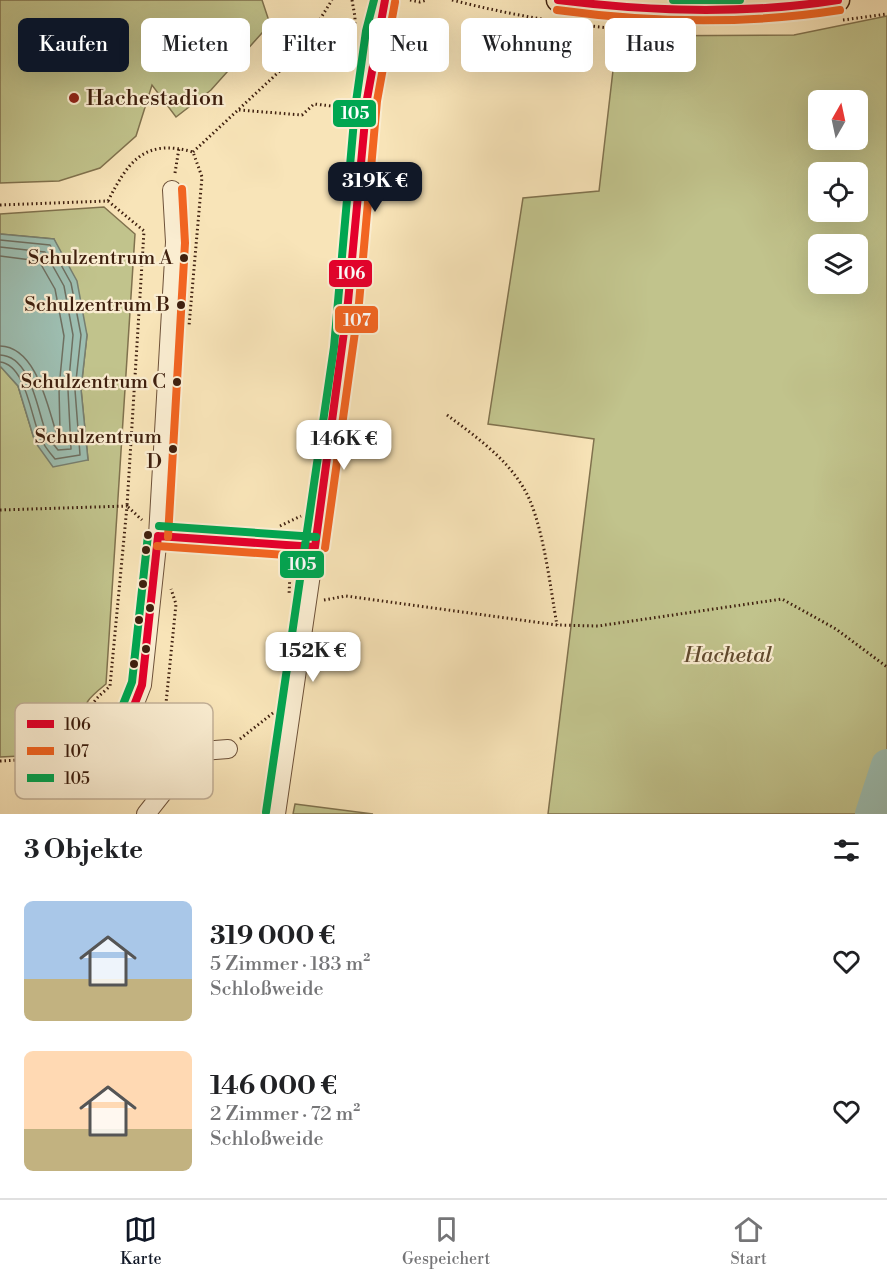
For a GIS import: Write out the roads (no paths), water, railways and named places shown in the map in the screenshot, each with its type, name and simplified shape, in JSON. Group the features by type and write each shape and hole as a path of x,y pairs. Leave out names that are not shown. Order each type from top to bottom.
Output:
{"main road":[{"path":"558,0 639,9 712,11 786,8 838,0"}],"street":[{"path":"276,814 344,348 365,110 376,32 385,0"},
{"path":"136,703 142,685 158,536 175,243 172,190"},
{"path":"158,536 315,547"},
{"path":"213,751 228,749"},
{"path":"146,814 158,799"}],"water":[{"path":"0,234 54,239 77,281 87,335 81,389 88,460 53,467 35,442 18,386 0,366"}],"waterway":[{"path":"871,814 887,765"}],"place":[{"name":"Hachestadion","path":"74,98"},
{"name":"Schulzentrum A","path":"184,258"},
{"name":"Schulzentrum B","path":"181,305"},
{"name":"Schulzentrum C","path":"177,382"},
{"name":"Schulzentrum D","path":"173,449"}],"park label":[{"name":"Hachetal","path":"728,655"}]}
